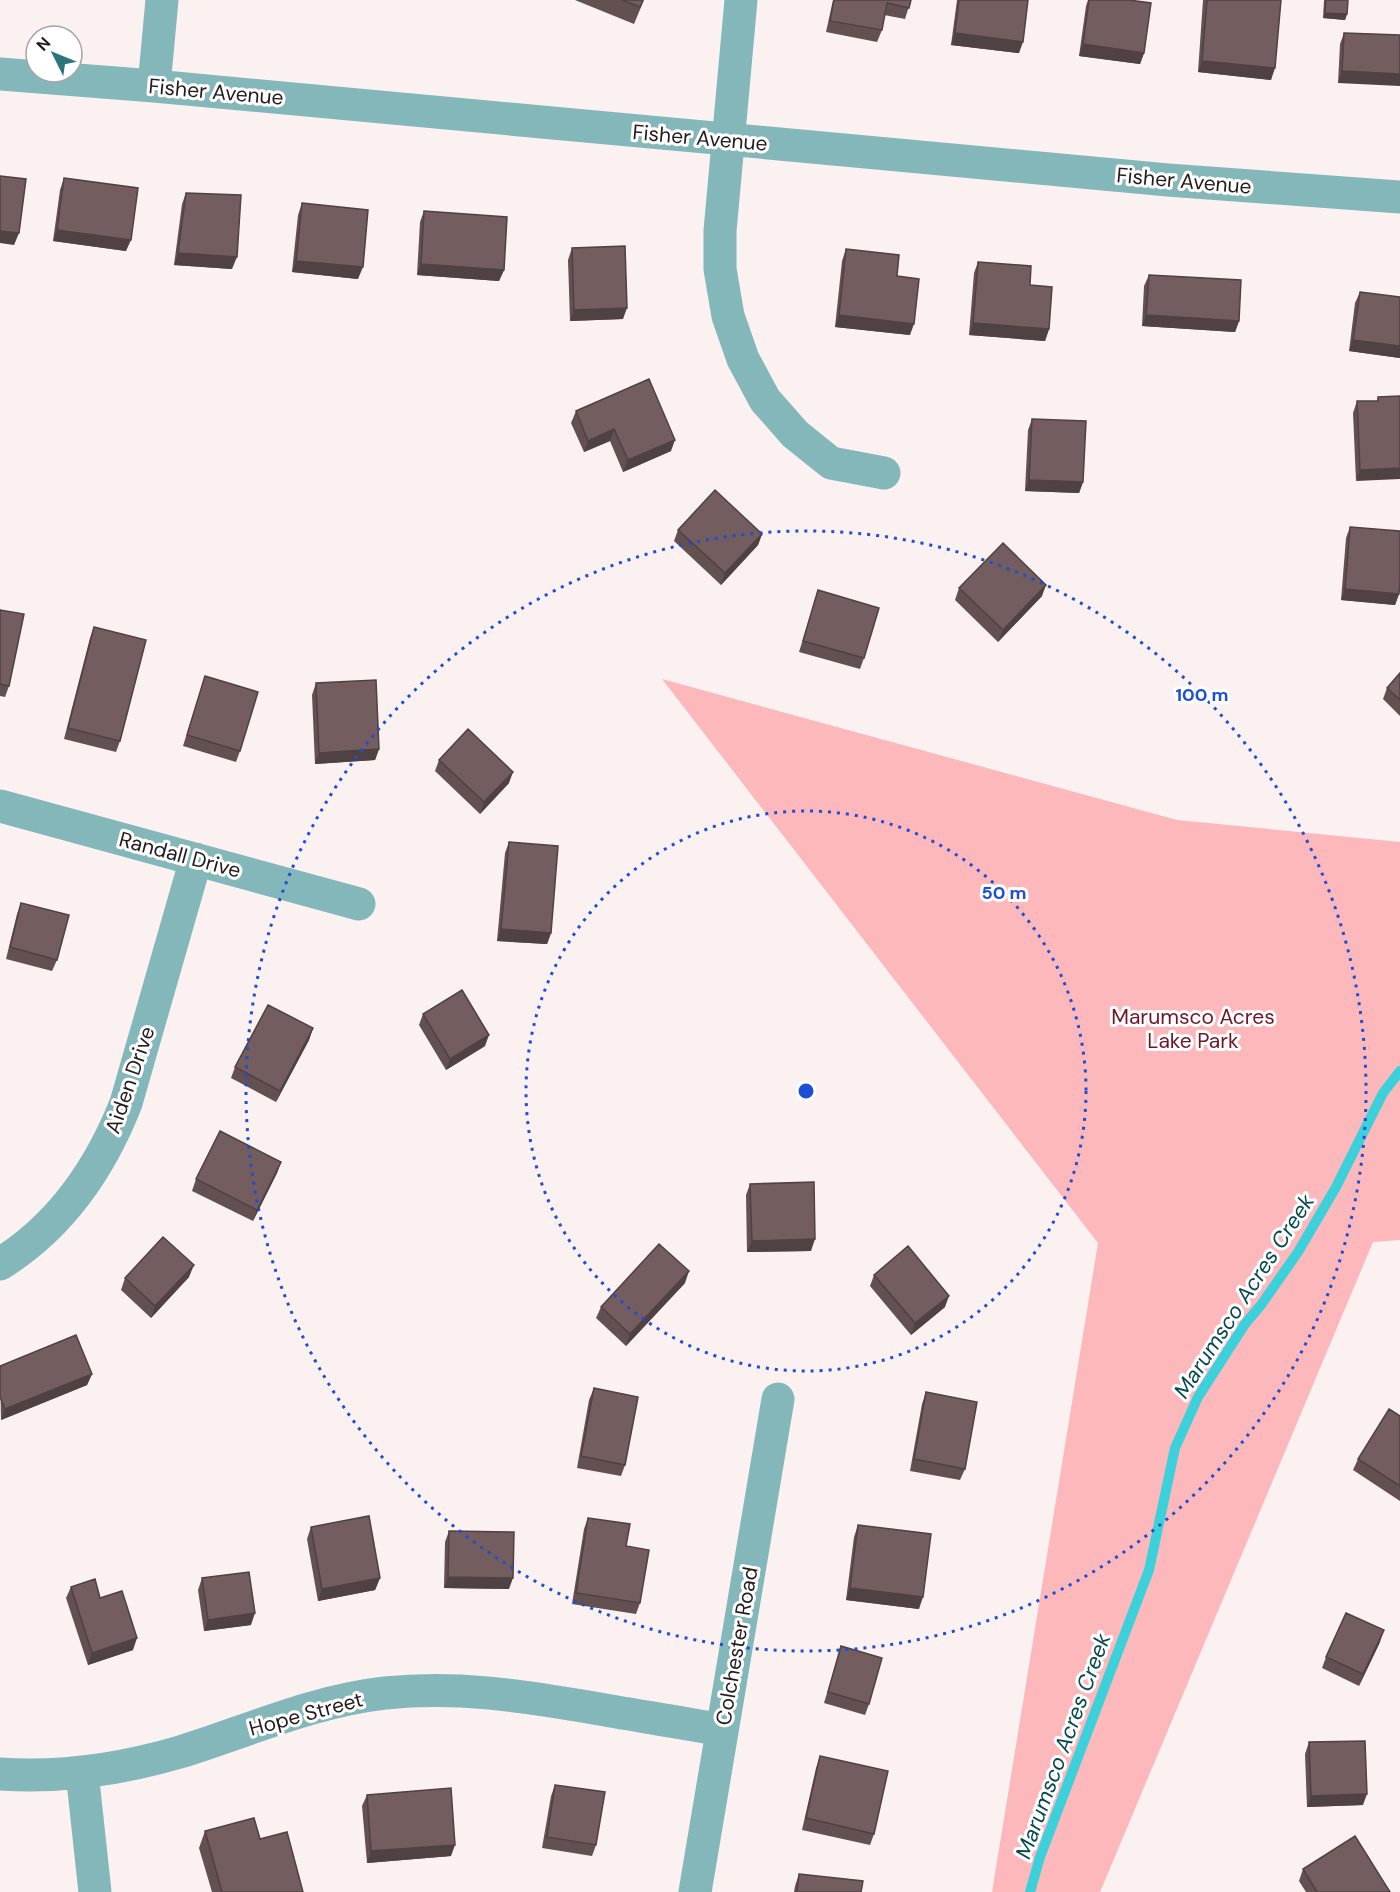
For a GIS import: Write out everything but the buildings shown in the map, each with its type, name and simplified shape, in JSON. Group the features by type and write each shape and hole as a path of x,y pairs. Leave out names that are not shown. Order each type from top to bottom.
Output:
{"street":[{"path":"154,86 162,0"},
{"path":"741,0 720,231 720,269 728,316 743,359 765,400 795,434 831,463 884,473"},
{"name":"Fisher Avenue","path":"0,74 154,86 1168,180 1400,197"},
{"name":"Randall Drive","path":"0,806 359,904"},
{"name":"Aiden Drive","path":"0,1264 49,1226 89,1178 114,1132 126,1103 196,859"},
{"name":"Colchester Road","path":"695,1892 778,1399"},
{"name":"Hope Street","path":"0,1774 23,1776 82,1772 141,1762 180,1752 319,1706 384,1693 449,1689 515,1695 723,1730"},
{"path":"82,1772 95,1892"}],"green space":[{"name":"Marumsco Acres Lake Park","path":"662,679 1177,820 1400,842 1400,1240 1373,1242 1100,1892 992,1892 1098,1243"}],"waterway":[{"name":"Marumsco Acres Creek","path":"1030,1892 1040,1857 1149,1570 1175,1448 1198,1397 1245,1324 1298,1252 1336,1187 1383,1093 1400,1071"}]}
